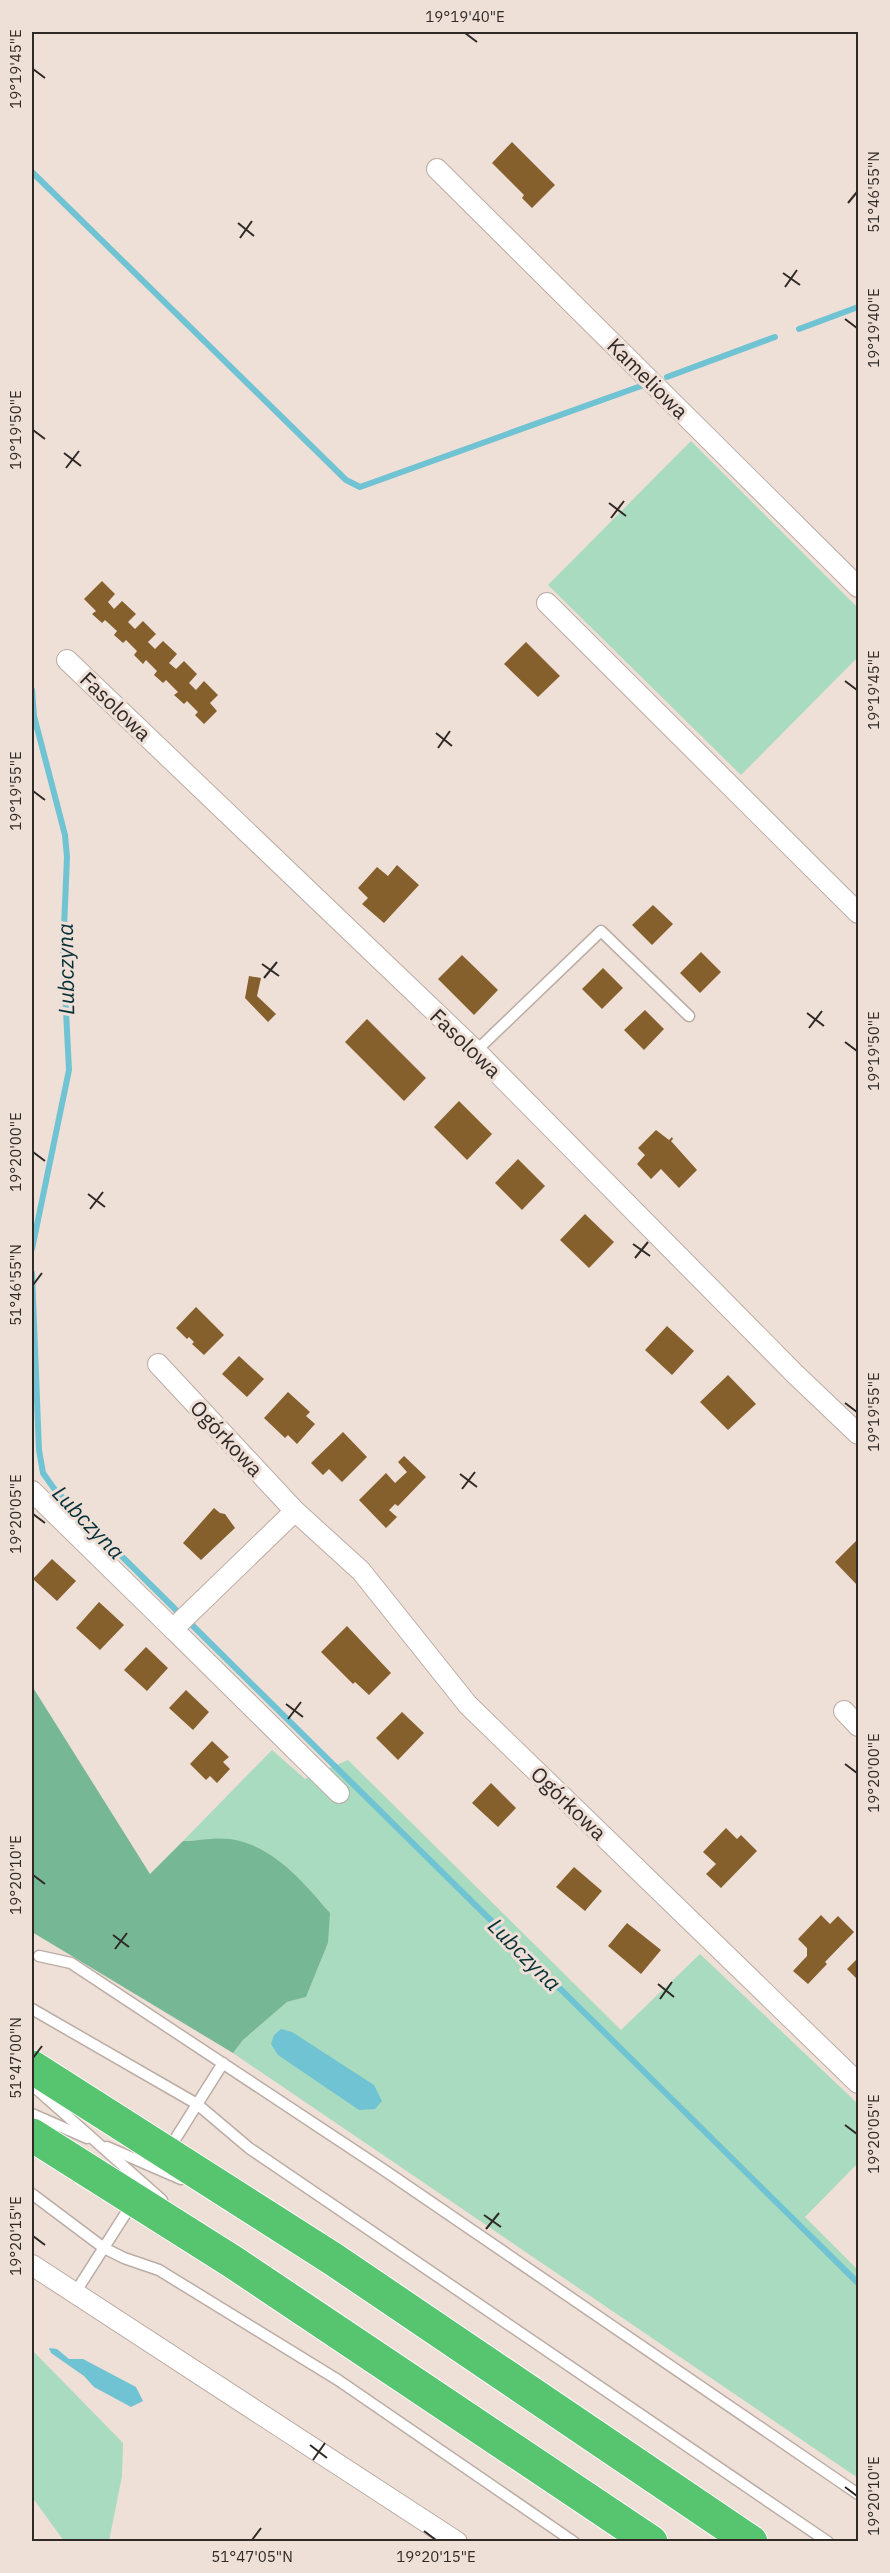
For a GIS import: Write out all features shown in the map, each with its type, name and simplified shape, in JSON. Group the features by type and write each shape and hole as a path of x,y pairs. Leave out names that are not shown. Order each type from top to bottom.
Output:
{"highway":[{"path":"32,2067 167,2152 494,2366 751,2541"},
{"path":"32,2134 233,2262 651,2541"}],"street":[{"name":"Kameliowa","path":"437,169 858,587"},
{"path":"547,603 858,913"},
{"name":"Fasolowa","path":"67,660 476,1052 795,1374 858,1434"},
{"name":"Ogórkowa","path":"158,1364 295,1511 361,1571 468,1705 858,2083"},
{"path":"32,1491 339,1793"},
{"path":"173,1629 295,1511"},
{"path":"844,1711 858,1726"},
{"path":"32,2265 457,2541"}],"lane":[{"path":"476,1052 601,932 688,1016"},
{"path":"39,1956 71,1963 223,2063 858,2494"},
{"path":"32,2010 197,2104 249,2148 475,2300 577,2373 828,2541"},
{"path":"167,2152 223,2063"},
{"path":"32,2085 233,2262"},
{"path":"32,2114 264,2215"},
{"path":"32,2194 63,2215 104,2248 124,2258 159,2270 338,2380 574,2541"},
{"path":"75,2293 134,2200"}],"green space":[{"path":"691,441 858,608 858,657 741,775 548,585"},
{"path":"32,1686 150,1874 183,1841 230,1839 246,1843 273,1857 298,1878 330,1913 328,1943 306,1997 287,2002 243,2040 233,2053 32,1932"},
{"path":"272,1750 305,1779 348,1760 621,2030 700,1954 858,2104 858,2163 805,2217 858,2270 858,2478 233,2053 243,2040 287,2002 306,1997 328,1943 230,1839 183,1841"},
{"path":"32,2350 123,2443 122,2476 109,2541 64,2541 32,2497"}],"water":[{"path":"281,2029 292,2032 374,2085 382,2101 375,2109 359,2110 278,2055 271,2044 274,2035"},
{"path":"49,2348 57,2349 69,2359 83,2359 136,2387 143,2401 131,2407 94,2387 84,2376 51,2353"}],"building":[{"path":"512,142 555,185 532,208 522,198 524,195 492,163"},
{"path":"102,581 115,594 108,602 114,609 122,601 136,614 128,622 135,629 143,621 156,634 148,642 155,649 163,641 177,654 169,663 176,669 184,661 197,674 189,683 196,690 204,681 218,695 210,703 217,711 204,724 195,715 198,712 187,701 184,704 174,695 178,692 166,680 163,683 154,675 157,671 146,660 143,664 134,655 137,651 126,640 123,643 114,635 117,631 105,620 102,623 92,614 96,611 84,599"},
{"path":"526,642 560,676 538,697 504,664"},
{"path":"397,865 419,885 384,923 362,904 368,898 358,888 377,867 388,876"},
{"path":"653,905 673,924 652,945 632,925"},
{"path":"701,952 721,972 700,993 680,973"},
{"path":"462,955 498,990 474,1015 438,979"},
{"path":"603,968 623,988 602,1009 582,989"},
{"path":"249,976 261,978 257,996 276,1014 268,1022 245,998"},
{"path":"645,1010 664,1029 644,1050 624,1030"},
{"path":"367,1019 426,1078 404,1101 345,1042"},
{"path":"459,1101 492,1134 467,1160 434,1127"},
{"path":"656,1130 669,1140 672,1137 671,1141 697,1170 679,1188 661,1169 651,1179 637,1164 645,1155 638,1148"},
{"path":"518,1159 545,1186 522,1210 495,1183"},
{"path":"585,1214 614,1242 589,1268 560,1240"},
{"path":"196,1307 224,1335 204,1355 192,1344 194,1342 189,1337 187,1339 176,1328"},
{"path":"667,1326 694,1351 672,1375 645,1350"},
{"path":"239,1356 264,1379 247,1397 222,1374"},
{"path":"728,1375 756,1404 728,1430 700,1402"},
{"path":"288,1392 310,1412 306,1416 315,1424 297,1444 288,1435 285,1438 264,1418"},
{"path":"343,1432 367,1457 342,1482 329,1469 323,1475 311,1463"},
{"path":"404,1456 426,1477 398,1506 395,1504 389,1510 397,1517 386,1528 359,1500 386,1473 395,1483 407,1472 398,1462"},
{"path":"214,1508 225,1514 235,1528 201,1560 183,1543"},
{"path":"858,1539 858,1586 835,1562"},
{"path":"52,1559 76,1581 57,1601 33,1579"},
{"path":"99,1602 124,1625 100,1650 76,1628"},
{"path":"347,1626 391,1673 369,1695 355,1682 353,1684 321,1652"},
{"path":"146,1647 168,1668 147,1691 124,1670"},
{"path":"186,1690 209,1712 193,1730 169,1708"},
{"path":"402,1712 424,1733 398,1760 376,1738"},
{"path":"212,1741 229,1757 223,1762 230,1769 217,1783 210,1776 206,1780 190,1764"},
{"path":"491,1783 516,1808 498,1827 472,1803"},
{"path":"726,1828 737,1839 741,1835 757,1851 721,1888 706,1874 716,1864 703,1852"},
{"path":"574,1867 602,1891 585,1911 556,1887"},
{"path":"821,1915 830,1924 838,1916 854,1932 825,1962 827,1964 808,1984 793,1971 807,1956 807,1948 798,1939"},
{"path":"627,1923 661,1950 641,1974 608,1946"},
{"path":"856,1960 858,1962 858,1980 847,1969"}],"waterway":[{"path":"32,172 346,480 360,487 641,386"},
{"path":"799,329 858,307"},
{"path":"667,377 775,337"},
{"name":"Lubczyna","path":"32,690 34,716 65,835 67,857 63,952 69,1070 32,1249"},
{"name":"Lubczyna","path":"32,1273 39,1450 43,1473 55,1490 176,1610"},
{"name":"Lubczyna","path":"192,1625 858,2283"}]}
